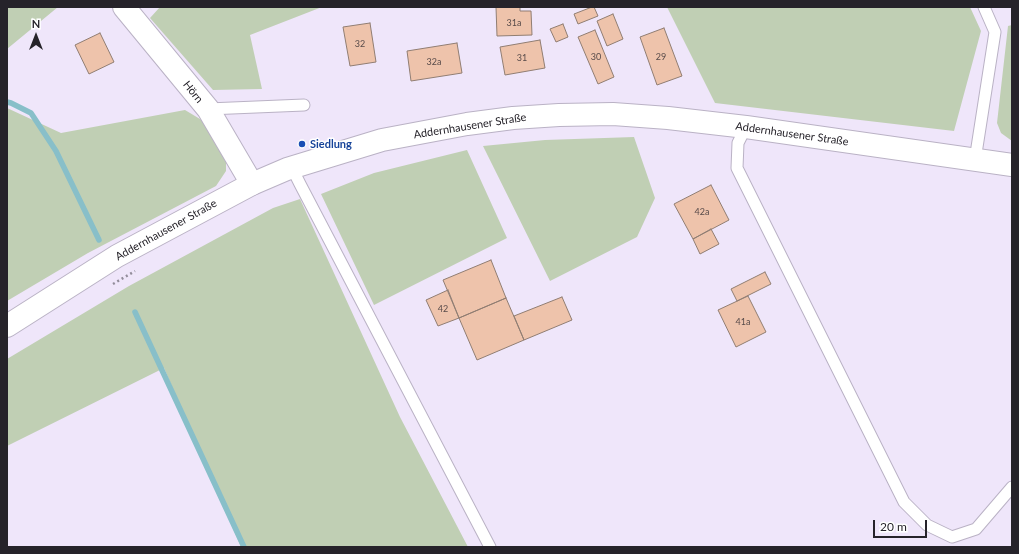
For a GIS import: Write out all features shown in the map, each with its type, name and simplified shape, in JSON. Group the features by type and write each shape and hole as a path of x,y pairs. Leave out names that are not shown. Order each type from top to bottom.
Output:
{"street":[{"name":"Hörn","path":"124,7 208,109 252,184"},
{"name":"Addernhausener Straße","path":"7,326 117,256 252,184 292,168 382,140 467,124 513,118 559,115 613,114 668,118 746,127 1012,165"}],"lane":[{"path":"975,160 995,32 984,7"},
{"path":"208,109 304,105"},
{"path":"746,127 738,143 737,168 904,502 927,525 952,537 976,529 1012,487"},
{"path":"292,168 490,547"}],"path":[{"path":"109,287 136,270"}],"green space":[{"path":"7,7 58,7 7,49"},
{"path":"160,7 322,7 250,35 262,89 213,90 150,18"},
{"path":"667,7 970,7 981,31 954,131 715,103"},
{"path":"1012,25 1012,141 1001,133 997,123 1008,26"},
{"path":"7,108 61,133 185,110 205,122 226,153 226,171 216,186 88,253 7,301"},
{"path":"634,137 655,198 637,237 550,281 483,146 545,140"},
{"path":"467,150 507,238 374,305 321,194 374,173"},
{"path":"300,199 400,417 468,547 241,547 164,368 7,446 7,359 129,286 273,208"}],"building":[{"path":"496,7 520,7 520,11 531,11 532,35 497,36"},
{"path":"594,7 598,16 578,24 574,14"},
{"path":"613,14 623,39 607,46 597,21"},
{"path":"370,23 376,62 350,66 343,27"},
{"path":"563,24 568,37 556,42 550,29"},
{"path":"664,28 682,76 657,85 640,37"},
{"path":"595,30 614,77 598,84 578,37"},
{"path":"100,33 114,62 89,74 75,45"},
{"path":"540,40 545,68 505,75 500,47"},
{"path":"457,43 462,73 411,81 407,51"},
{"path":"711,185 729,220 693,239 674,204"},
{"path":"711,229 719,244 700,254 693,239"},
{"path":"491,260 506,298 459,318 443,280"},
{"path":"765,272 771,284 737,301 731,289"},
{"path":"448,290 459,318 438,326 426,300"},
{"path":"748,296 766,332 736,347 718,310"},
{"path":"562,297 572,320 524,340 514,316"},
{"path":"506,298 524,340 477,360 459,318"}],"waterway":[{"path":"7,102 31,113 56,151 99,240"},
{"path":"135,312 244,547"}],"place":[{"name":"Siedlung","path":"302,144"}]}
